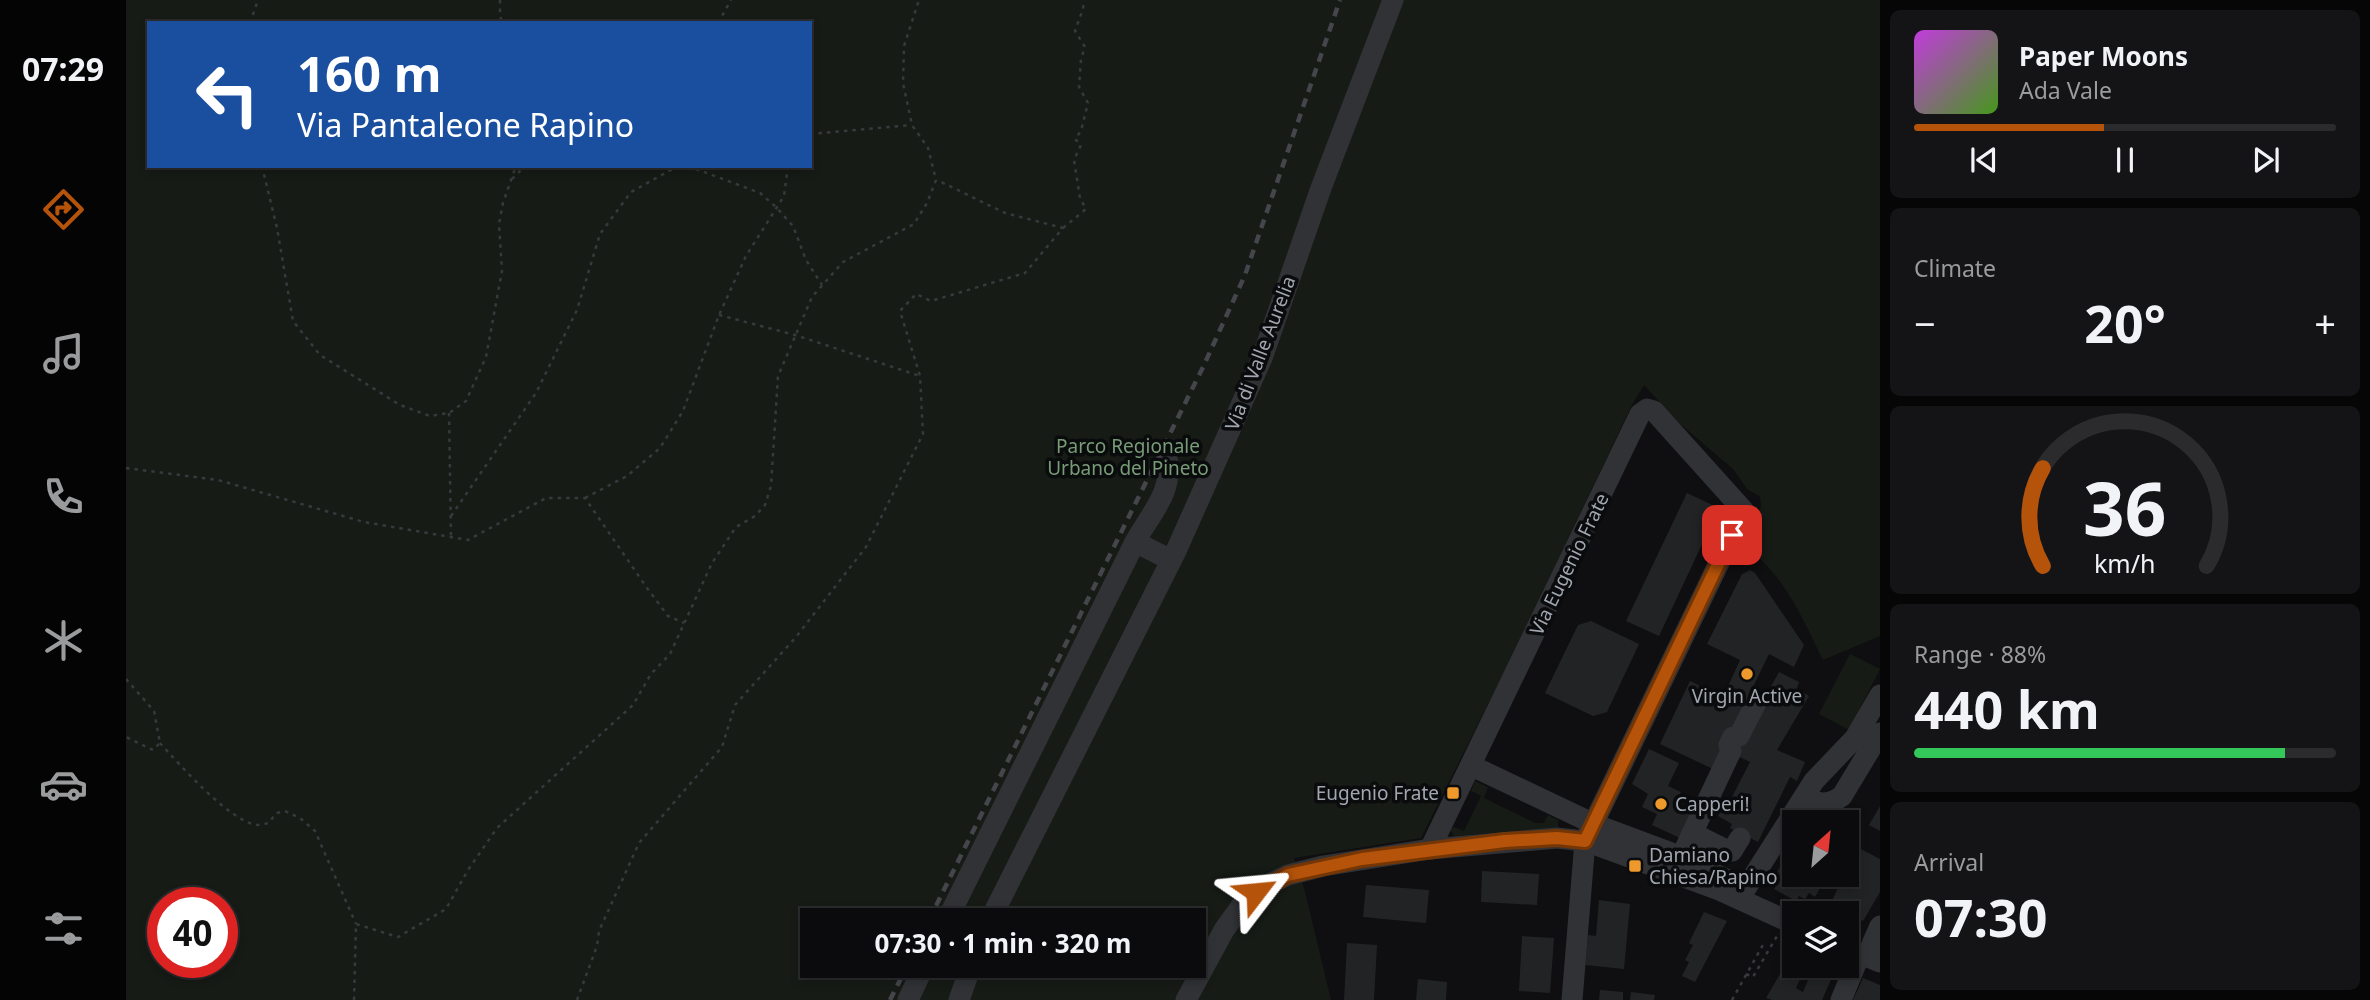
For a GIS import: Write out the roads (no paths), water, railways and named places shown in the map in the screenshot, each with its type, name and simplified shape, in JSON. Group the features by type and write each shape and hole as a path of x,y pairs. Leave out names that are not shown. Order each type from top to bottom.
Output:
{"street":[{"name":"Via di Valle Aurelia","path":"996,908 1171,559 1262,358 1321,188 1393,0"},
{"name":"Via Eugenio Frate","path":"1430,849 1643,411 1647,409 1660,416 1744,511 1589,832"},
{"path":"953,908 1135,542 1166,489 1169,478 1167,458"},
{"path":"1135,542 1171,559"},
{"path":"1746,888 1814,781 1855,738 1880,695"},
{"path":"1681,857 1731,751 1729,745 1732,737 1739,736 1757,701"},
{"path":"1805,797 1822,803 1835,801 1842,796 1880,733"},
{"path":"1472,766 1589,832 1692,880 1782,909"},
{"path":"1572,1000 1589,832"},
{"path":"1186,1000 1224,930 1242,905 1263,887 1288,875 1323,866 1430,849 1557,838 1589,832 1620,835 1681,857 1746,888 1782,915"},
{"path":"1692,833 1728,851 1732,851 1740,838"},
{"path":"1841,1000 1870,947"},
{"path":"908,1000 918,978"},
{"path":"959,1000 967,978"}],"railway":[{"path":"935,908 1204,365 1245,275 1340,0"},
{"path":"890,1000 901,978"}],"place":[{"name":"Virgin Active","path":"1747,674"},
{"name":"Eugenio Frate","path":"1453,793"},
{"name":"Capperi!","path":"1661,804"},
{"name":"Damiano Chiesa/Rapino","path":"1635,866"}],"park label":[{"name":"Parco Regionale Urbano del Pineto","path":"1128,457"}]}
